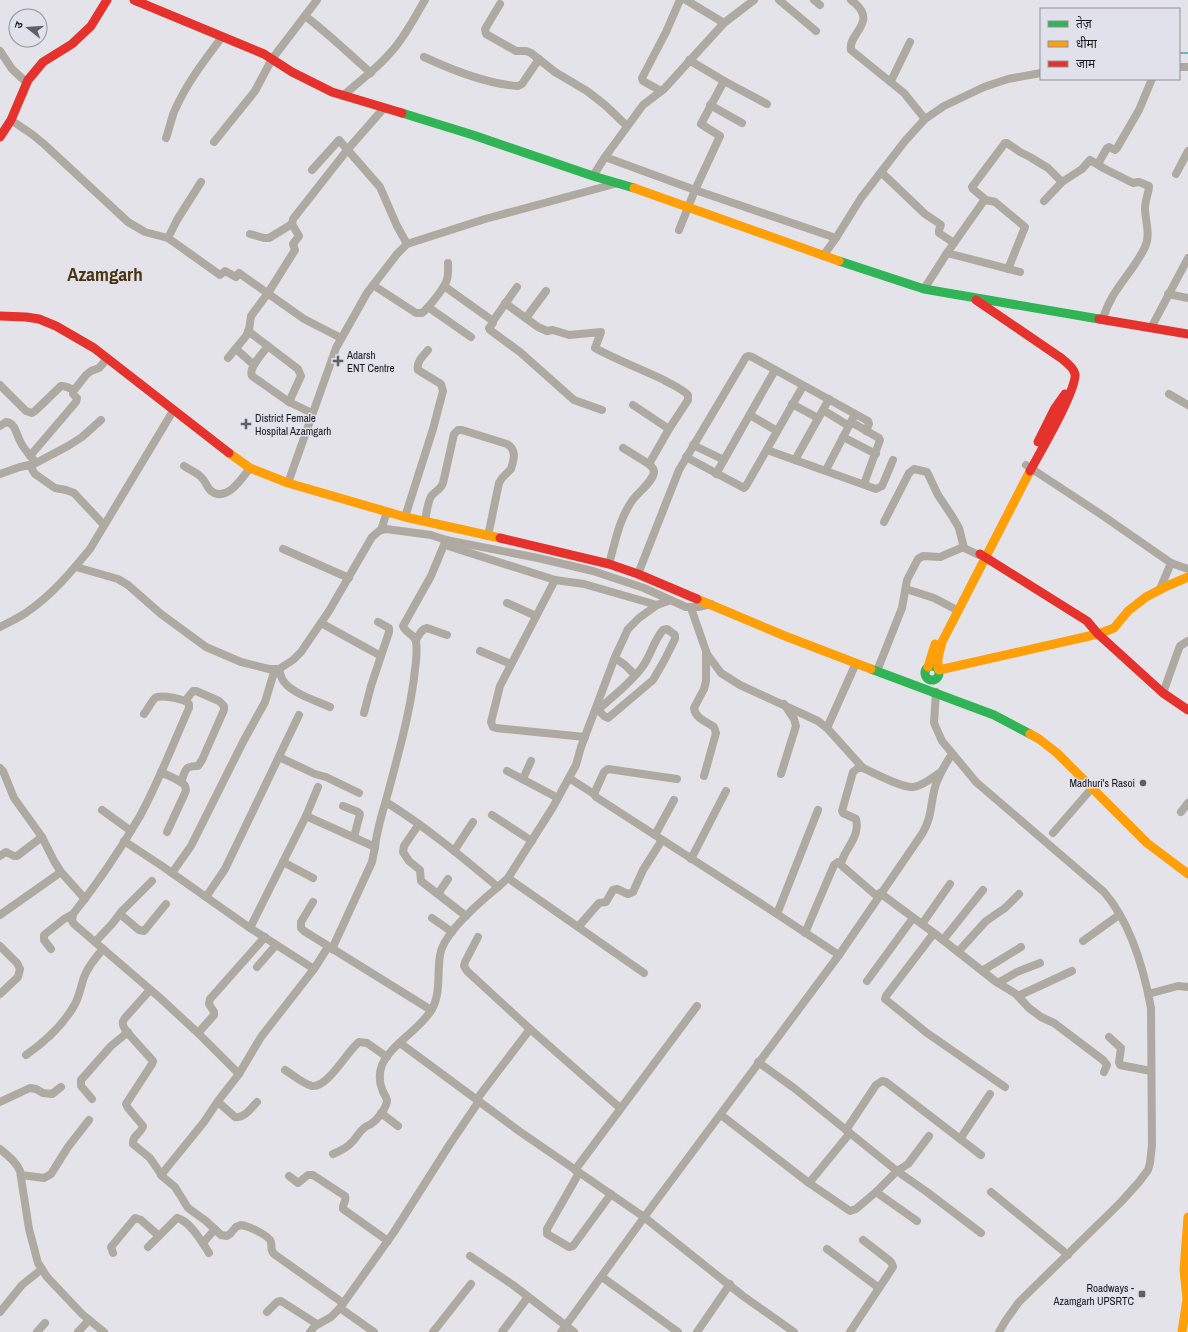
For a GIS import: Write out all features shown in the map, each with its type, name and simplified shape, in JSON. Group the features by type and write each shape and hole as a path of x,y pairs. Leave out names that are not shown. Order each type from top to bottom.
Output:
{"street":[{"path":"1,133 11,120 27,82 43,62 72,44 91,26 107,0"},
{"path":"134,0 264,54 292,72 332,92 473,135 593,176 619,183 823,256 924,289 1188,334"},
{"path":"214,142 255,91 272,59 317,0"},
{"path":"343,96 356,83 371,73 396,45 425,0"},
{"path":"661,91 643,81 642,78 666,32 680,0"},
{"path":"686,0 724,23"},
{"path":"593,176 643,105 661,91 724,23 754,0"},
{"path":"779,0 816,31"},
{"path":"851,0 859,8 864,18 863,24 851,46 851,50 904,92 925,119"},
{"path":"500,4 485,30 486,34 516,51 528,51 559,75 587,91 628,126"},
{"path":"305,16 371,73"},
{"path":"166,138 172,116 180,99 195,74 222,37"},
{"path":"891,81 910,42"},
{"path":"0,52 12,70 27,82"},
{"path":"424,57 446,67 485,80 518,86 522,84 538,59"},
{"path":"689,60 767,104"},
{"path":"823,256 881,172 905,141 925,119 944,106 984,87 1008,78 1040,73"},
{"path":"1098,164 1107,148 1109,147 1115,150 1117,148 1139,110 1152,80"},
{"path":"679,230 687,208 720,136 701,124 724,81"},
{"path":"710,105 742,123"},
{"path":"250,234 269,238 292,224 293,219 348,149 384,108"},
{"path":"11,120 45,145 128,222 145,232 168,238 220,275 225,270 236,276 239,274 304,319 341,338"},
{"path":"312,170 339,140 383,192 397,226 407,244"},
{"path":"1008,269 1025,227 995,202 986,200 972,189 972,187 1005,143 1044,166 1062,182"},
{"path":"1176,174 1188,151"},
{"path":"605,157 695,190 836,238"},
{"path":"1044,201 1062,182 1082,170 1089,160 1092,160 1133,183 1139,182 1148,185 1149,188 1145,205 1148,231 1147,243 1142,253 1110,300 1103,319"},
{"path":"881,172 925,214 940,224 939,233 954,243"},
{"path":"168,238 177,220 201,182"},
{"path":"288,483 336,348 367,293 397,254 407,244 485,218 619,183"},
{"path":"924,289 947,253 983,202 986,200"},
{"path":"228,358 248,331 251,316 268,293 294,250 293,244 299,236 292,224"},
{"path":"947,253 1020,272"},
{"path":"1151,328 1188,258"},
{"path":"373,285 416,313 422,313 444,286 448,275 448,263"},
{"path":"444,286 493,321"},
{"path":"517,287 493,321 489,328 490,330 520,352 574,400 602,410"},
{"path":"526,318 546,291"},
{"path":"1168,294 1188,298"},
{"path":"973,298 1062,358 1071,367 1075,374 1074,383 1062,412 1028,467 953,608 930,656 928,674 936,692 934,723 942,741 976,782 1104,892 1119,915 1134,948 1151,1008 1150,1071 1152,1156 1148,1170 1121,1202 1019,1302 998,1332"},
{"path":"506,303 538,327 547,331 552,330 569,335 601,332 595,348 684,390 688,395 688,400 649,464"},
{"path":"428,307 471,338"},
{"path":"0,316 39,319 56,326 94,348 222,449 250,468 288,483 405,517 541,547 609,564 638,574 785,636 994,715 1020,728 1057,753 1147,843 1188,874"},
{"path":"248,331 300,372 301,376 289,402"},
{"path":"268,346 250,372 252,376 289,402 312,413"},
{"path":"236,349 254,365"},
{"path":"405,517 433,429 443,391 441,384 418,370 420,360 428,350"},
{"path":"638,574 674,480 693,445 746,357 752,357 869,422 866,431"},
{"path":"73,390 86,375 99,368 107,359"},
{"path":"716,474 775,370"},
{"path":"0,385 26,411 32,413 61,386 66,386 73,390 77,398 76,402 30,456"},
{"path":"686,457 744,488 803,386"},
{"path":"1169,394 1188,405"},
{"path":"795,460 829,399"},
{"path":"792,404 850,424 866,431 880,440 864,484"},
{"path":"633,405 669,429"},
{"path":"0,627 38,604 76,567 90,549 173,411"},
{"path":"826,470 855,414"},
{"path":"750,415 777,431"},
{"path":"0,474 20,466 32,464 68,446 102,420"},
{"path":"0,426 6,422 10,422 30,456 35,474 55,488 74,493 104,526"},
{"path":"425,521 430,499 432,495 441,487 443,482 454,434 458,430 462,430 507,444 513,448 514,453 511,470 499,483 488,536"},
{"path":"843,437 876,454"},
{"path":"693,445 724,460"},
{"path":"609,564 620,524 626,511 654,473 649,464 623,448"},
{"path":"767,450 876,489 882,486 893,460"},
{"path":"184,466 202,477 211,491 223,494 232,488 250,468"},
{"path":"1028,467 1099,513 1171,563 1188,569"},
{"path":"884,522 909,473 914,469 926,471 929,474 938,495 956,522 964,548"},
{"path":"382,530 387,512"},
{"path":"76,567 110,576 128,586 161,614 206,647 224,656 269,669 277,669 293,660 301,652 349,578 372,537 386,529 431,535 446,543 555,580 584,584 658,605"},
{"path":"446,543 538,558 593,571 644,588 691,608 711,604"},
{"path":"416,640 406,631 403,626 431,576 446,543"},
{"path":"877,671 902,608 907,580 920,558 923,556 937,558 958,548 964,548 981,556 1087,622 1098,634 1163,693 1188,710"},
{"path":"283,549 349,578"},
{"path":"902,680 928,674 938,678 938,658 942,642 981,556"},
{"path":"1160,589 1171,563"},
{"path":"1112,647 1114,628 1119,619 1130,609 1160,589 1188,577"},
{"path":"555,580 497,693 491,722 493,727 585,737"},
{"path":"906,589 934,598 953,608"},
{"path":"333,1154 348,1146 362,1129 371,1124 385,1108 387,1100 380,1084 381,1066 387,1057 420,1023 435,1003 438,990 440,954 442,947 452,932 466,916 508,878 558,798 577,763 585,737 596,712 623,638 633,623 639,618 658,605 671,600"},
{"path":"507,603 536,616"},
{"path":"691,608 706,650 721,673 740,685 813,718 827,728 863,768 908,787 917,786 941,772"},
{"path":"364,713 371,686 390,632 387,626 378,622"},
{"path":"321,623 381,656"},
{"path":"161,1175 204,1122 239,1074 261,1037 330,948 372,862 376,836 412,698 416,640 423,630 427,628 447,636"},
{"path":"928,674 932,666 939,669 1098,634 1114,628"},
{"path":"667,629 676,635 664,661 648,685 608,718 596,712 635,675 647,660 663,630 667,629"},
{"path":"1163,693 1180,646 1188,641"},
{"path":"480,650 511,664"},
{"path":"704,776 716,733 714,727 694,712 694,708 704,689 706,681 706,650"},
{"path":"615,658 635,675"},
{"path":"827,728 856,663"},
{"path":"277,669 285,684 293,690 330,707"},
{"path":"172,873 191,846 243,742 265,702 277,669"},
{"path":"181,782 187,768 191,766 198,766 200,764 224,710 224,706 219,701 199,691 193,691 185,701"},
{"path":"51,948 44,940 44,935 64,919 73,914 100,879 140,815 189,708 185,701 161,696 152,701 144,714"},
{"path":"781,774 796,726 794,719 783,704"},
{"path":"206,897 225,869 299,715"},
{"path":"564,1329 644,1217 721,1115 758,1062 839,956 925,829 931,815 936,784 941,772 952,754"},
{"path":"279,757 359,793"},
{"path":"523,779 532,761"},
{"path":"0,768 3,771 14,798 42,837 61,872 85,899"},
{"path":"805,933 834,865 841,862 854,837 857,822 856,819 843,814 842,809 853,772 858,768 863,768"},
{"path":"594,794 604,772 608,769 677,779"},
{"path":"507,771 558,798"},
{"path":"161,772 181,782 185,786 185,793 167,832"},
{"path":"569,778 839,956"},
{"path":"250,928 306,816 318,787"},
{"path":"1054,833 1092,788"},
{"path":"691,859 726,791"},
{"path":"654,835 674,800"},
{"path":"386,802 406,814 454,851 498,888"},
{"path":"1181,812 1188,803"},
{"path":"343,806 360,814 354,837"},
{"path":"102,810 131,830"},
{"path":"777,914 818,810"},
{"path":"492,815 532,841"},
{"path":"306,816 375,847"},
{"path":"454,851 473,822"},
{"path":"419,824 404,846 403,852 409,861 420,870 421,881 466,916"},
{"path":"0,856 6,852 17,856 42,837"},
{"path":"578,927 599,903 606,902 613,890 617,889 628,894 632,892 643,870 662,840"},
{"path":"124,841 250,928 314,969"},
{"path":"283,862 313,878"},
{"path":"841,862 843,867 879,895 922,924 982,971 1018,996 1029,1008 1043,1018 1054,1023 1103,1060 1107,1065 1104,1072"},
{"path":"0,914 61,872"},
{"path":"508,878 644,973"},
{"path":"438,894 448,879"},
{"path":"95,942 152,881"},
{"path":"922,924 950,884"},
{"path":"943,940 982,890"},
{"path":"958,952 986,921 1000,912 1019,894"},
{"path":"313,902 301,922 301,928 330,948 431,1010"},
{"path":"120,914 139,930 144,931 166,904"},
{"path":"73,914 72,921 74,924 198,1033 239,1074"},
{"path":"1083,941 1119,915"},
{"path":"432,918 452,932"},
{"path":"867,981 913,918"},
{"path":"934,933 885,999 927,1033 1005,1087"},
{"path":"198,1033 214,1015 214,1012 209,1004 209,1000 265,937"},
{"path":"478,938 465,962 465,968 530,1029 620,1108"},
{"path":"257,967 276,945"},
{"path":"0,946 17,963 20,970 18,976 0,994"},
{"path":"982,971 1021,947"},
{"path":"26,1055 52,1035 68,1016 80,993 84,976 103,949"},
{"path":"998,983 1017,972 1040,963"},
{"path":"1018,996 1072,971"},
{"path":"1148,994 1173,987 1185,987 1188,979"},
{"path":"150,990 123,1020 122,1026 153,1061 126,1104 144,1126 143,1129 134,1136 132,1142 134,1146 150,1158 161,1175 175,1187 188,1208 221,1234 228,1236 239,1226 246,1225 268,1238 271,1242 272,1252 274,1254 342,1305 374,1332"},
{"path":"611,1194 573,1246 569,1247 547,1234 547,1228 577,1171 620,1108 697,1006"},
{"path":"310,1332 317,1324 331,1317 342,1305 388,1241 478,1100 530,1029"},
{"path":"92,1099 81,1086 81,1080 111,1046 128,1032"},
{"path":"1109,1037 1121,1048 1120,1065 1150,1071"},
{"path":"285,1070 306,1083 314,1086 320,1084 329,1077 359,1042 367,1043 387,1057"},
{"path":"400,1043 519,1131 644,1217 730,1284 743,1296 794,1332"},
{"path":"758,1062 848,1131 897,1171 981,1233"},
{"path":"810,1183 848,1131 876,1085 882,1082 889,1084 981,1155"},
{"path":"0,1102 30,1088 34,1088 43,1093 52,1094 61,1087"},
{"path":"960,1140 990,1094"},
{"path":"218,1102 238,1118 243,1116 257,1102"},
{"path":"381,1113 398,1126"},
{"path":"721,1115 810,1183 850,1211 856,1209 897,1171 910,1162 929,1136"},
{"path":"22,1175 44,1178 51,1174 68,1147 89,1120"},
{"path":"0,1149 17,1164 22,1175 24,1200 29,1229 36,1256 42,1269 64,1295 89,1320 104,1332"},
{"path":"289,1176 298,1183 308,1175 312,1176 345,1196 346,1199 343,1209 388,1241"},
{"path":"876,1192 917,1221"},
{"path":"991,1192 1068,1255"},
{"path":"1182,1332 1188,1299 1184,1270 1188,1217"},
{"path":"113,1253 111,1247 135,1218 141,1220 159,1236"},
{"path":"148,1247 177,1218 182,1219 190,1227 209,1253"},
{"path":"203,1243 215,1229"},
{"path":"850,1332 892,1270 892,1264 890,1261 863,1240"},
{"path":"827,1249 879,1288"},
{"path":"470,1256 528,1296 564,1329 574,1332"},
{"path":"0,1312 22,1286 42,1269"},
{"path":"602,1277 678,1332"},
{"path":"433,1332 471,1284"},
{"path":"697,1332 730,1284"},
{"path":"502,1332 528,1296"},
{"path":"267,1312 277,1302 281,1301 317,1324"},
{"path":"78,1332 89,1320"},
{"path":"37,1332 45,1323"}],"waterway":[{"path":"1180,53 1188,53"}],"traffic: fast":[{"path":"402,113 634,188"},
{"path":"839,261 924,289 1099,319"},
{"path":"929,666 935,666 939,670 939,673 939,676 935,680 929,680 925,676 925,670 929,666"},
{"path":"871,669 994,715 1030,734"}],"traffic: slow":[{"path":"634,188 839,261"},
{"path":"229,453 250,468 288,483 405,517 500,538"},
{"path":"938,668 938,658 942,642 1030,471"},
{"path":"939,670 1098,634 1114,628 1128,611 1146,597 1188,577"},
{"path":"697,599 785,636 871,669"},
{"path":"928,667 935,644"},
{"path":"1030,734 1057,753 1147,843 1188,874"},
{"path":"1182,1332 1187,1299 1184,1270 1188,1217"}],"traffic: jam":[{"path":"0,137 11,120 28,80 43,62 72,44 91,26 107,0"},
{"path":"134,0 264,54 292,72 332,92 402,113"},
{"path":"976,300 1061,358 1070,365 1075,374 1074,382 1064,407 1030,471"},
{"path":"0,316 39,319 56,326 94,348 229,453"},
{"path":"1099,319 1188,334"},
{"path":"1038,442 1055,408 1065,394"},
{"path":"500,538 609,564 638,574 697,599"},
{"path":"980,554 1087,621 1098,634 1163,693 1188,710"}],"place":[{"name":"Adarsh ENT Centre","path":"338,361"},
{"name":"District Female Hospital Azamgarh","path":"246,424"},
{"name":"Madhuri's Rasoi","path":"1143,783"},
{"name":"Roadways - Azamgarh UPSRTC","path":"1142,1294"}],"district":[{"name":"Azamgarh","path":"105,274"}]}
